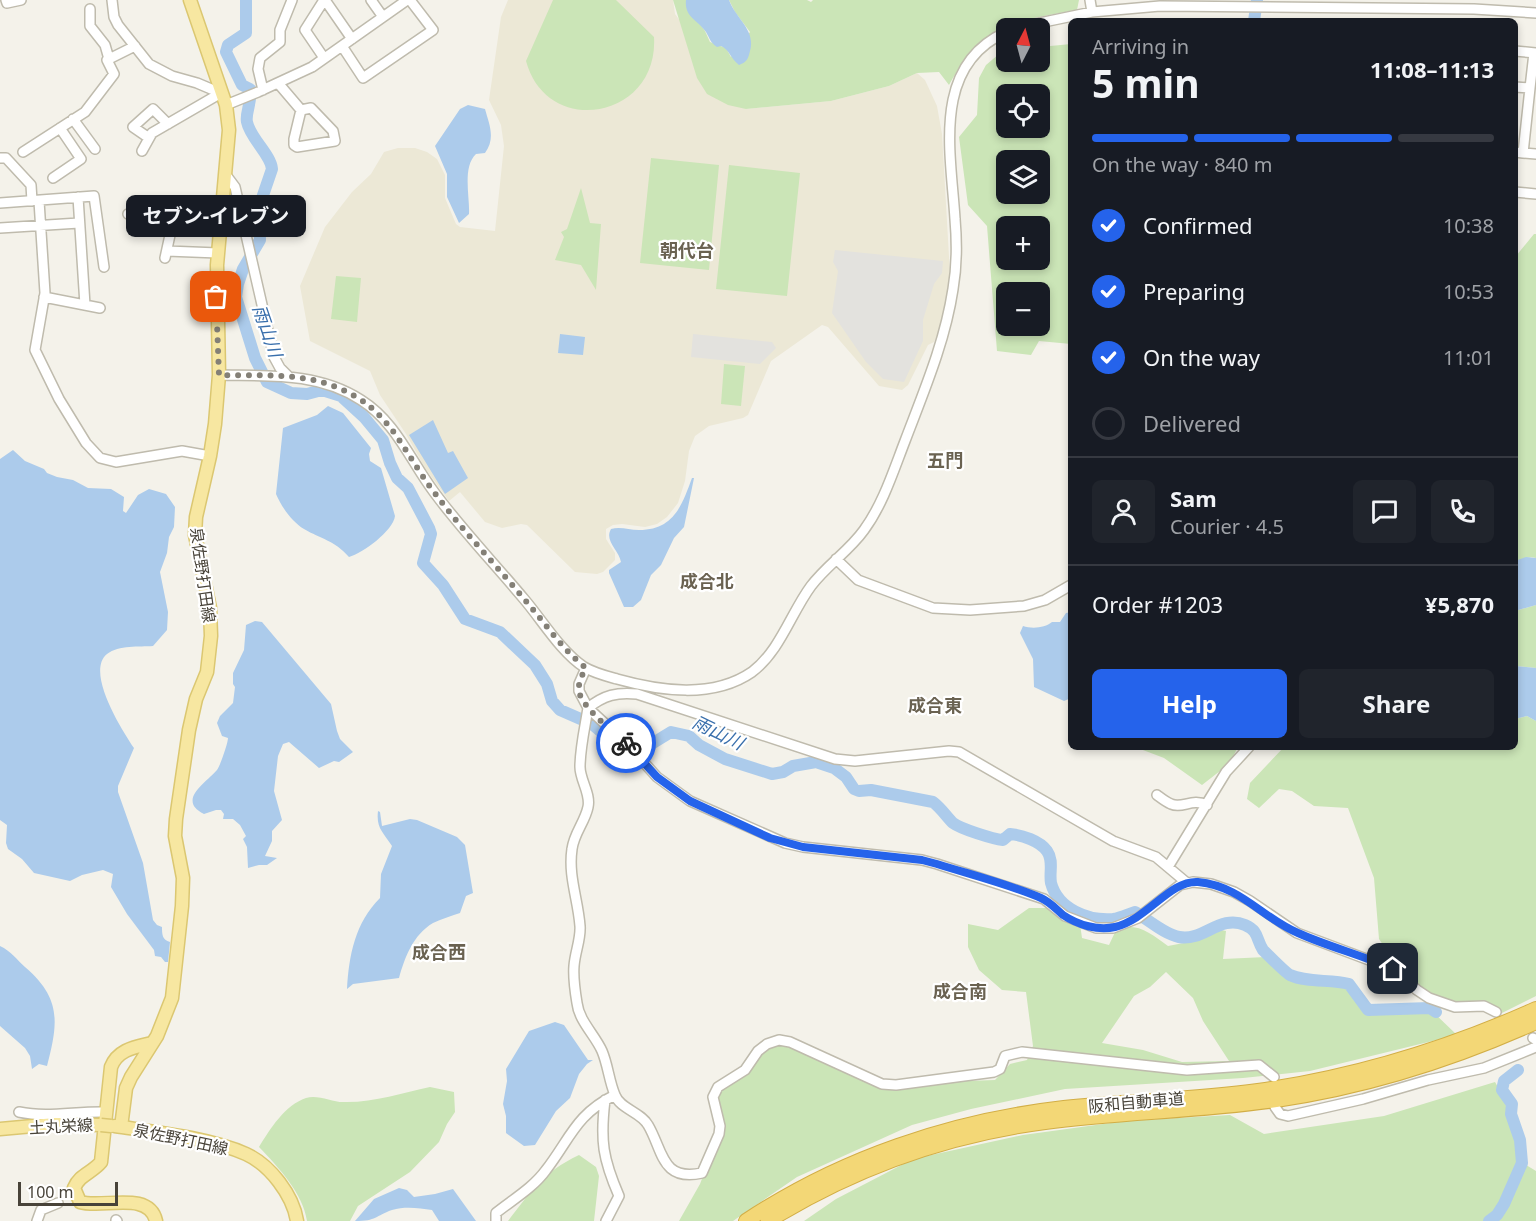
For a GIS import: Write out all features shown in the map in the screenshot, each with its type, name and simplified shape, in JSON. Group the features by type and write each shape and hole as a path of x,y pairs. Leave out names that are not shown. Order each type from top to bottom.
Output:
{"highway":[{"name":"阪和自動車道","path":"746,1221 772,1204 850,1164 923,1137 960,1133 1064,1108 1256,1091 1320,1080 1409,1058 1479,1034 1536,1009"},
{"name":"阪和自動車道","path":"1017,1120 1255,1102 1323,1092 1401,1073 1507,1035 1536,1022"},
{"name":"阪和自動車道","path":"768,1221 838,1182 960,1133"}],"main road":[{"name":"泉佐野打田線","path":"190,0 224,97 229,130 219,233 216,297 224,375 210,456 195,517 195,536 210,608 210,654 207,672 196,699 189,730 176,819 175,836 183,878 172,998 152,1042 131,1077 111,1126 200,1141 247,1155 264,1167 280,1184 290,1199 297,1221"},
{"path":"152,1042 129,1049 119,1054 114,1061 111,1067 101,1162 97,1167 82,1175 74,1188 80,1202 90,1206 136,1203 144,1205 155,1216 156,1221"},
{"name":"土丸栄線","path":"0,1129 55,1124 111,1126"}],"street":[{"path":"6,0 7,3 21,0"},
{"path":"112,0 114,17 149,64 160,71 224,97 243,99 312,67 324,58 408,0 432,30 363,78 342,46"},
{"path":"261,91 258,69 260,58 280,42 280,30 292,0"},
{"path":"324,58 305,30 324,0 352,39"},
{"path":"371,0 383,17"},
{"path":"1090,0 1092,12"},
{"path":"1050,21 1092,12 1194,5 1369,4 1536,13"},
{"path":"90,9 90,26 105,45 110,59"},
{"path":"224,375 288,376 337,387 363,401 388,422 434,493 559,642 586,668 635,684 667,689 703,689 738,679 762,663 812,585 862,534 882,499 944,337 954,286 956,222 949,123 952,99 957,82 975,54 996,38"},
{"path":"23,152 85,112 114,74 107,60 135,46"},
{"path":"1518,51 1535,53 1519,153 1536,154"},
{"path":"278,83 301,110"},
{"path":"1518,87 1530,88"},
{"path":"142,151 152,133 224,97"},
{"path":"311,108 333,131 336,141 297,147 294,145 301,110 311,108"},
{"path":"149,138 133,127 153,109 168,124"},
{"path":"73,119 95,149"},
{"path":"53,178 81,159 60,128"},
{"path":"0,158 14,161 31,185 40,225 44,297 35,351 59,399 92,451 100,458 116,462 182,451 210,456"},
{"path":"226,175 236,187 274,357 288,376"},
{"path":"1518,192 1536,194"},
{"path":"0,203 94,196 104,267"},
{"path":"78,197 85,305"},
{"path":"128,214 154,214 219,233"},
{"path":"0,228 79,223"},
{"path":"170,235 166,254 218,253"},
{"path":"44,297 100,308"},
{"path":"837,559 858,580 933,608 970,610 1024,606 1045,600 1068,587"},
{"path":"586,668 579,684 579,692 588,708 629,746 657,777 690,801 785,843 922,860 937,864 1044,899 1065,916 1096,928 1113,928 1138,918 1172,890 1187,883 1211,884 1234,892 1297,933 1393,969 1429,998 1455,1007 1484,1006 1496,1012"},
{"path":"1187,883 1156,856 1113,841 959,752 845,761 637,694 614,693 588,708 580,766 589,801 588,808 575,834 570,865 580,929 574,966 577,1006 609,1068 618,1101 648,1124 663,1159 672,1170 683,1175 702,1173 719,1134 720,1126 713,1097 718,1087 746,1070 758,1051 778,1040 790,1042 882,1084 896,1085 994,1072 1000,1069 1005,1056 1022,1052 1187,1070 1259,1065 1274,1077"},
{"path":"1168,867 1226,772 1246,750"},
{"path":"1157,795 1171,804 1196,801 1207,805"},
{"path":"1275,1107 1280,1114 1288,1116 1363,1100 1428,1080 1484,1068 1535,1042"},
{"path":"496,1221 496,1213 546,1171 582,1117 604,1100 615,1095"},
{"path":"604,1100 602,1144 609,1172 619,1196 606,1221"},
{"path":"19,1112 38,1116 85,1111 106,1112"},
{"path":"38,1221 41,1210 58,1203"}],"shaded area":[{"path":"508,0 673,0 675,14 746,109 831,101 889,86 917,73 925,80 937,106 942,134 950,274 943,324 934,342 928,345 908,385 902,390 879,386 828,327 822,325 771,361 748,415 709,426 695,436 689,451 685,481 678,503 667,517 657,524 645,527 622,524 606,529 606,539 615,553 615,560 603,572 597,574 575,572 527,525 502,528 485,522 460,492 449,501 425,468 380,395 370,371 310,341 300,286 325,227 352,192 371,174 384,152 398,148 415,148 437,159 445,175 445,198 456,224 460,227 495,231 504,146 501,125 489,100 501,17"},
{"path":"835,250 943,261 942,273 934,284 923,320 923,341 904,382 883,379 866,362 832,313 838,271 833,262"},
{"path":"693,334 772,342 776,348 760,364 691,357"}],"green space":[{"path":"553,0 616,0 654,37 651,65 639,86 621,101 600,109 577,109 556,102 538,86 526,61"},
{"path":"673,0 686,0 686,5 710,42 726,48 731,57 750,32 729,0 807,0 811,2 813,0 1079,0 1077,10 1035,18 996,18 996,32 974,49 949,85 939,72 917,73 889,86 831,101 746,109 728,105 707,94 697,78"},
{"path":"1068,44 1068,344 1039,341 1031,355 997,351 987,226 968,205 959,137 977,115 979,78 986,65 996,57 996,72 1050,72 1050,46"},
{"path":"651,158 719,165 709,270 640,263"},
{"path":"729,165 800,173 787,296 716,289"},
{"path":"581,188 590,223 601,224 596,290 581,265 555,260 564,237 561,232 567,229"},
{"path":"1536,234 1536,558 1518,560 1518,254"},
{"path":"336,276 361,278 357,322 331,319"},
{"path":"724,364 745,366 741,406 721,404"},
{"path":"1536,605 1536,668 1518,666 1518,610"},
{"path":"1527,716 1536,721 1536,996 1502,1013 1484,1002 1441,999 1419,987 1396,964 1379,939 1374,878 1348,808 1314,806 1292,791 1279,789 1259,808 1247,799 1250,783 1281,750 1518,750 1518,718"},
{"path":"1143,750 1236,750 1229,764 1202,785 1164,758"},
{"path":"1029,908 1047,908 1080,924 1082,938 1109,945 1117,928 1125,927 1139,928 1168,946 1194,941 1217,929 1226,931 1223,959 1266,957 1289,977 1347,987 1368,1013 1432,1011 1457,1035 1310,1071 1243,1078 1065,1089 971,1109 912,1125 797,1177 733,1221 679,1221 700,1184 719,1134 713,1097 745,1070 758,1051 779,1040 882,1084 995,1080 1010,1064 1027,1060 1033,1046 1026,992 1002,990 979,970 968,947 968,924 998,930","holes":["1166,972 1193,998 1203,1021 1229,1061 1182,1062 1143,1050 1102,1043 1134,996 1150,987"]},
{"path":"1495,1082 1507,1103 1517,1141 1518,1160 1536,1171 1536,1221 804,1221 836,1199 913,1159 1023,1135 1125,1121 1230,1115 1264,1134 1384,1116"},
{"path":"430,1087 454,1092 455,1112 439,1142 410,1172 358,1206 350,1221 307,1221 305,1211 295,1191 259,1147 279,1118 298,1101 310,1097 354,1102"},
{"path":"579,1155 596,1167 599,1176 594,1221 508,1221 531,1191 547,1176"}],"water":[{"path":"686,0 729,0 750,37 748,58 739,65 724,47 717,47 713,44 703,28 689,14"},
{"path":"468,105 485,109 491,136 485,153 476,154 469,166 469,214 459,223 447,197 447,174 435,146 460,109"},
{"path":"560,334 585,337 583,355 558,353"},
{"path":"328,406 343,413 371,448 370,461 381,468 395,516 383,535 362,551 349,557 333,543 295,522 276,494 283,428 317,415"},
{"path":"433,420 448,453 453,451 468,478 445,494 409,435"},
{"path":"13,450 25,461 57,477 73,480 88,488 111,489 124,497 123,511 126,513 138,495 149,489 166,494 175,507 174,527 169,537 167,553 160,572 168,612 167,630 153,646 123,648 107,654 101,662 100,674 114,715 134,748 118,786 118,792 143,863 153,920 162,927 164,938 170,942 168,962 155,956 154,950 127,914 111,887 113,874 103,870 82,875 70,881 34,873 22,859 8,849 6,843 7,825 0,820 0,459"},
{"path":"694,478 684,527 674,538 661,565 651,575 641,600 633,607 624,607 609,573 609,570 621,562 609,538 611,529 651,529 669,521 680,506"},
{"path":"1526,557 1536,558 1536,605 1518,610 1518,560"},
{"path":"1068,613 1068,699 1064,701 1034,687 1033,659 1020,633 1023,626 1038,627 1060,622"},
{"path":"255,621 262,622 331,704 340,739 353,752 339,762 334,761 319,768 289,742 283,744 278,756 274,791 282,820 272,831 272,841 265,856 277,858 267,865 248,868 247,847 243,839 246,836 240,825 233,819 223,819 224,814 221,810 204,814 196,809 193,797 217,770 224,754 228,738 222,736 217,723 220,716 233,703 235,687 233,673 244,650 246,625"},
{"path":"1518,666 1536,668 1536,721 1527,716 1518,718"},
{"path":"378,811 382,826 410,819 417,820 457,837 465,845 473,893 466,896 460,913 433,923 420,934 407,955 399,978 353,984 347,989 349,964 355,940 365,918 380,898 381,874 392,846 379,826"},
{"path":"0,946 11,953 37,979 51,1001 55,1024 47,1066 39,1064 32,1069 30,1056 25,1048 0,1026"},
{"path":"555,1022 564,1025 588,1060 593,1060 579,1074 570,1098 556,1111 535,1145 524,1146 506,1133 503,1104 507,1081 506,1069 529,1031"},
{"path":"399,1188 407,1190 414,1197 453,1189 476,1221 439,1221 432,1210 407,1208 392,1210 372,1219 355,1221 374,1199"}],"waterway":[{"name":"雨山川","path":"246,0 246,33 228,45 226,52 242,85 250,89 247,122 272,169 259,207 260,240 243,269 236,297 255,358 267,382 291,393 307,394 322,390 341,396 364,417 383,440 397,478 408,488 429,528 431,534 423,563 443,585 465,619 500,632 535,665 547,684 552,701 560,710 592,724 626,753 640,751 671,732 689,736 699,745 725,759 772,774 783,772 793,766 816,762 834,768 846,777 854,789 859,791 871,790 933,802 953,823 963,828 1003,840 1010,834 1020,836 1040,844 1047,851 1050,859 1051,883 1055,892 1060,900 1075,912 1103,919 1119,918 1135,912 1162,930 1179,937 1196,936 1228,923 1245,925 1255,933 1263,950 1290,975 1304,979 1349,984 1368,1010 1430,1008 1436,1012"},
{"path":"1254,18 1257,0"},
{"name":"雨山川","path":"1489,1221 1497,1215 1504,1204 1522,1163 1520,1140 1511,1114 1512,1104 1502,1090 1504,1081 1518,1070"}],"way so far":[{"path":"216,297 219,375 288,376 322,382 350,393 388,422 434,493 559,642 586,668 579,684 580,697 588,708 626,743"}],"place":[{"name":"セブン-イレブン","path":"216,297"}],"district":[{"name":"朝代台","path":"687,251"},
{"name":"五門","path":"945,461"},
{"name":"成合北","path":"707,582"},
{"name":"成合東","path":"935,706"},
{"name":"成合西","path":"439,953"},
{"name":"成合南","path":"960,992"}],"route":[{"path":"626,743 657,777 674,791 690,801 785,843 922,860 937,864 1044,899 1065,916 1096,928 1113,928 1138,918 1180,885 1193,882 1211,884 1234,892 1250,901 1297,933 1393,969"}]}
